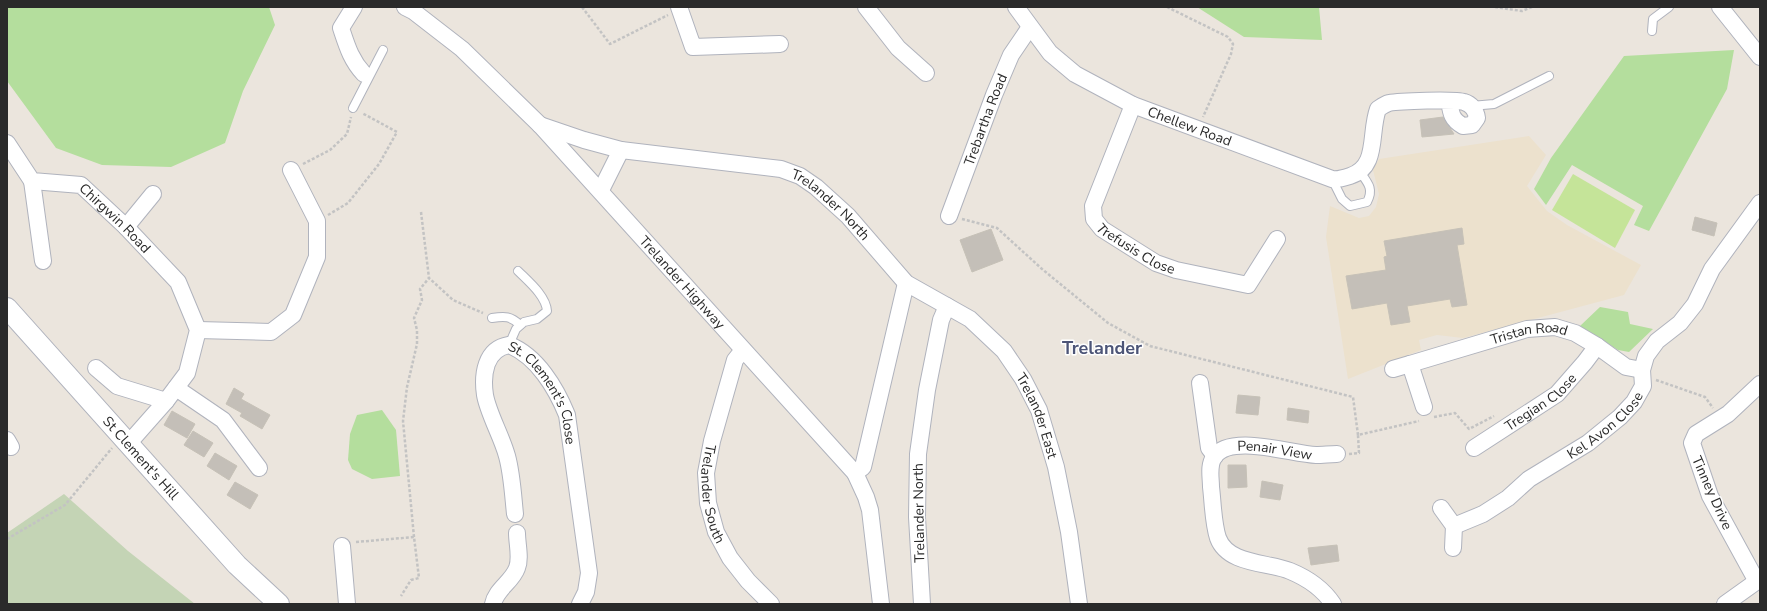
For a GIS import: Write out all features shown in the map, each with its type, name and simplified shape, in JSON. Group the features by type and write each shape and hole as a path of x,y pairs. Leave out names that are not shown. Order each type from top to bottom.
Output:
{"street":[{"path":"354,7 341,28 348,51 354,63 367,75"},
{"path":"866,7 898,48 926,73"},
{"name":"Chellew Road","path":"1016,7 1050,53 1075,74 1133,105 1332,179"},
{"path":"1720,7 1760,57"},
{"name":"Trelander Highway","path":"411,8 462,50 540,125 855,474 866,497 873,524 881,604"},
{"path":"680,8 693,47 780,44"},
{"name":"Trebartha Road","path":"949,216 994,95 1012,55 1030,27"},
{"path":"1332,179 1337,180 1360,172 1369,158 1373,140 1374,120 1378,109 1388,104 1449,101 1463,101 1471,106 1476,112 1477,118 1472,125 1464,126 1456,122 1451,116 1449,101"},
{"name":"Trefusis Close","path":"1133,105 1093,206 1094,219 1102,229 1156,263 1176,270 1248,285 1277,239"},
{"name":"Trelander North","path":"540,125 584,140 621,150 781,169 800,176 816,187 848,216 906,283"},
{"path":"7,143 32,181 43,261"},
{"path":"600,190 621,150"},
{"path":"124,441 171,395 187,373 198,330 271,332 293,315 317,257 317,221 291,170"},
{"name":"Chirgwin Road","path":"32,181 81,186 126,227 178,282 198,330"},
{"path":"126,227 153,194"},
{"name":"Kel Avon Close","path":"1454,526 1483,514 1508,498 1529,479 1588,443 1620,417 1634,402 1643,386 1642,373 1646,356 1657,341 1680,323 1695,304 1712,269 1760,203"},
{"path":"855,474 864,467 906,283"},
{"name":"Trelander East","path":"906,283 970,319 1004,351 1023,379 1039,410 1056,467 1069,532 1079,604"},
{"name":"Trelander North","path":"922,604 917,517 918,454 927,390 941,320 947,306"},
{"name":"St Clement's Hill","path":"7,308 124,441 237,565 279,604"},
{"name":"Tristan Road","path":"1393,369 1527,329 1555,327 1575,333 1597,346 1626,367 1642,373"},
{"name":"St. Clement's Close","path":"515,514 507,456 485,396 484,379 487,362 492,353 497,349 509,345 522,352 541,370 557,392 567,414 589,573 586,592 580,604"},
{"name":"Tregian Close","path":"1474,448 1557,394 1597,346"},
{"name":"Trelander South","path":"743,350 735,360 714,433 706,473 706,488 711,518 722,545 738,570 768,603"},
{"path":"1410,364 1427,415"},
{"path":"96,368 117,386 171,395 223,420 259,468"},
{"path":"1200,383 1209,448 1215,456 1210,471 1213,506 1218,537 1224,548 1235,556 1289,570 1301,576 1322,591 1333,604"},
{"name":"Tinney Drive","path":"1725,604 1758,580 1710,496 1692,443 1696,434 1728,414 1760,384"},
{"name":"Penair View","path":"1215,456 1225,448 1249,446 1316,455 1338,454"},
{"path":"1441,508 1454,526 1453,548"},
{"path":"493,604 496,595 513,576 518,567 517,533"},
{"path":"342,546 347,604"}],"lane":[{"path":"1652,31 1653,19 1669,7"},
{"path":"353,108 367,75 383,50"},
{"path":"1471,106 1494,104 1548,76"},
{"path":"1332,179 1342,199 1350,206 1359,205 1367,202 1371,193 1370,185 1360,172"},
{"path":"509,345 516,329 520,325 524,322 537,319 547,311 547,304 518,271"},
{"path":"492,318 506,316 514,318 520,325"}],"path":[{"path":"582,7 610,44 680,8"},
{"path":"1167,7 1228,37 1233,44 1231,54 1197,128"},
{"path":"1494,7 1522,11 1532,7"},
{"path":"291,170 330,150 347,134 353,108 397,132 379,164 348,203 317,221"},
{"path":"421,212 429,278 453,300 492,318"},
{"path":"949,216 997,228 1042,269 1108,323 1150,346 1353,398 1358,435 1358,453 1338,454"},
{"path":"401,596 411,580 419,578 403,421 407,387 416,344 417,330 414,318 422,300 420,289 429,278"},
{"path":"1642,373 1705,397 1721,417"},
{"path":"1358,435 1427,415 1455,412 1469,429 1502,412 1511,424"},
{"path":"7,539 65,505 124,441"},
{"path":"342,546 350,543 414,537"}],"shaded area":[{"path":"1529,136 1546,155 1527,186 1547,211 1567,225 1641,265 1624,295 1463,338 1437,335 1419,340 1421,350 1348,379 1326,237 1330,206 1359,218 1369,216 1376,207 1379,194 1373,170 1379,159"}],"green space":[{"path":"7,7 269,7 275,25 243,91 225,143 171,167 102,165 56,148 7,81"},
{"path":"1197,7 1319,7 1322,40 1244,37"},
{"path":"1734,50 1727,89 1649,231 1634,225 1643,206 1572,165 1546,205 1534,189 1551,158 1624,56"},
{"path":"1573,174 1635,210 1615,248 1552,210"},
{"path":"1600,307 1628,312 1630,324 1653,329 1629,352 1618,350 1580,326"},
{"path":"382,410 396,430 400,476 372,479 352,469 348,460 350,434 357,415"},
{"path":"64,494 128,551 195,604 7,604 7,533"}],"building":[{"path":"1443,117 1454,134 1422,137 1420,120"},
{"path":"1695,217 1717,223 1714,236 1692,230"},
{"path":"1462,228 1464,244 1457,245 1467,305 1452,307 1450,299 1407,306 1410,322 1391,325 1387,303 1352,309 1346,276 1386,270 1384,257 1387,256 1384,241"},
{"path":"991,229 1003,260 972,272 960,240"},
{"path":"234,388 244,394 241,399 270,415 262,429 240,416 242,413 226,404"},
{"path":"1238,395 1260,397 1258,415 1236,413"},
{"path":"1288,408 1309,411 1308,423 1287,420"},
{"path":"172,411 195,424 187,438 164,425"},
{"path":"193,431 213,443 204,457 184,445"},
{"path":"215,453 237,466 229,480 207,466"},
{"path":"1228,465 1246,465 1247,487 1228,488"},
{"path":"1262,481 1283,485 1280,500 1260,497"},
{"path":"235,482 258,495 250,509 227,495"},
{"path":"1337,545 1339,561 1311,565 1308,548"}],"district":[{"name":"Trelander","path":"1102,348"}]}
